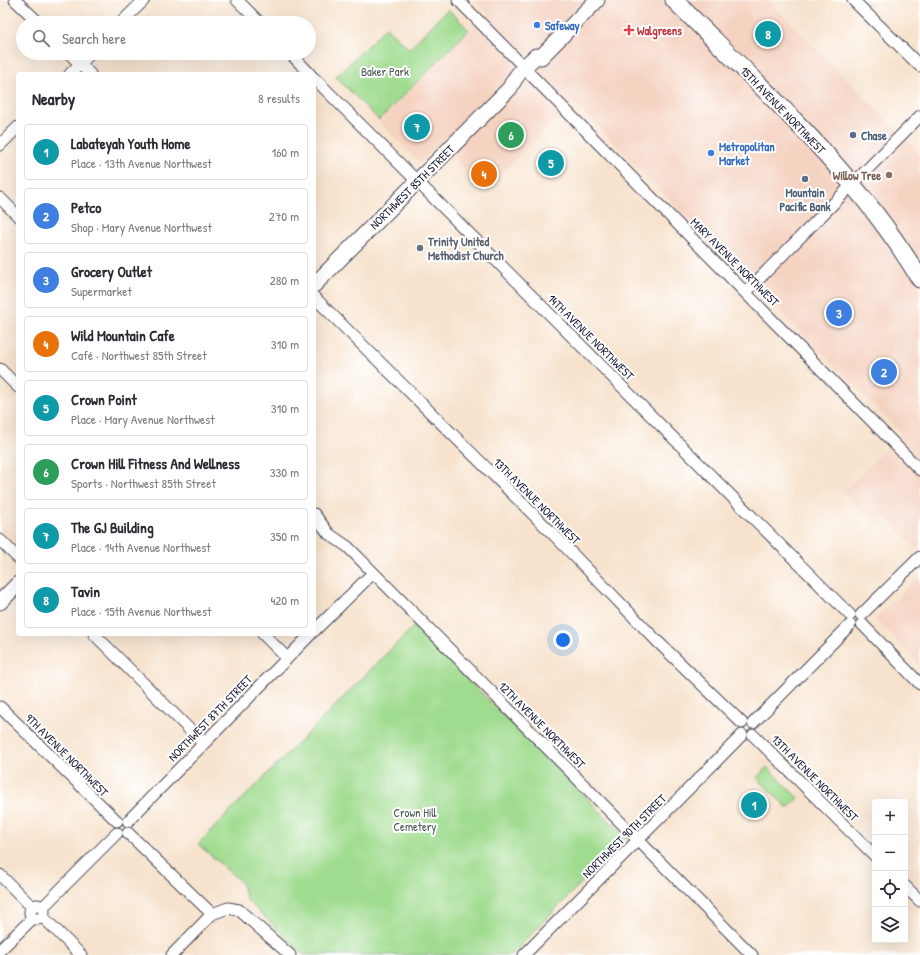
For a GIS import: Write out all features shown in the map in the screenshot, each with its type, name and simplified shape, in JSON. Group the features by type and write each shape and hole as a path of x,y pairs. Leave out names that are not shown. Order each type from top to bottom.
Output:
{"main road":[{"name":"NORTHWEST 85TH STREET","path":"316,284 510,88 521,84 527,70 536,56 541,57 597,0"},
{"name":"15TH AVENUE NORTHWEST","path":"674,0 805,132 852,184 886,226 917,273"},
{"path":"0,602 16,586"}],"street":[{"path":"16,0 32,16"},
{"path":"128,16 144,0"},
{"path":"237,0 253,16"},
{"name":"MARY AVENUE NORTHWEST","path":"458,0 920,470"},
{"path":"853,0 920,66"},
{"path":"76,60 88,72"},
{"path":"72,72 84,60"},
{"path":"297,60 308,72"},
{"name":"14TH AVENUE NORTHWEST","path":"316,80 920,684"},
{"path":"746,292 920,116"},
{"path":"0,145 16,129"},
{"path":"0,198 16,214"},
{"name":"13TH AVENUE NORTHWEST","path":"316,299 556,537 657,641 748,723"},
{"path":"0,369 16,385"},
{"name":"12TH AVENUE NORTHWEST","path":"316,517 329,534 348,548 752,955"},
{"path":"0,540 16,556"},
{"path":"748,723 756,730 753,735 747,738 742,735 739,729 748,723 920,557"},
{"path":"316,629 373,573"},
{"path":"96,636 203,743"},
{"path":"265,636 287,658"},
{"name":"NORTHWEST 87TH STREET","path":"128,821 309,636"},
{"name":"9TH AVENUE NORTHWEST","path":"0,706 117,827"},
{"name":"NORTHWEST 90TH STREET","path":"526,954 742,735"},
{"name":"13TH AVENUE NORTHWEST","path":"753,735 872,853"},
{"path":"0,950 38,912 117,827 122,819 128,821 131,827 128,833 122,835 117,827"},
{"path":"128,833 212,914"},
{"path":"0,875 82,955"},
{"path":"908,889 920,901"},
{"path":"172,955 212,914 228,908 239,910 290,955"}],"shaded area":[{"path":"476,0 768,0 920,153 920,544 916,548 885,517 877,525 843,492 901,433 573,102 486,189 439,144 420,163 379,122 488,13"},
{"path":"920,575 920,665 875,619"}],"green space":[{"name":"Baker Park","path":"448,9 469,30 379,120 336,77 386,27 409,49"},
{"name":"Crown Hill Cemetery","path":"414,626 626,837 511,955 304,955 247,900 241,882 198,844"},
{"path":"767,767 798,798 788,808 757,778"}],"place":[{"name":"Safeway","path":"537,25"},
{"name":"Walgreens","path":"629,30"},
{"name":"Tavin","path":"768,34"},
{"name":"The GJ Building","path":"417,127"},
{"name":"Crown Hill Fitness And Wellness","path":"511,135"},
{"name":"Chase","path":"853,135"},
{"name":"Metropolitan Market","path":"711,153"},
{"name":"Crown Point","path":"551,163"},
{"name":"Wild Mountain Cafe","path":"484,174"},
{"name":"Willow Tree","path":"889,175"},
{"name":"Mountain Pacific Bank","path":"805,179"},
{"name":"Trinity United Methodist Church","path":"420,248"},
{"name":"Grocery Outlet","path":"839,313"},
{"name":"Petco","path":"884,372"},
{"name":"Labateyah Youth Home","path":"754,805"}]}
